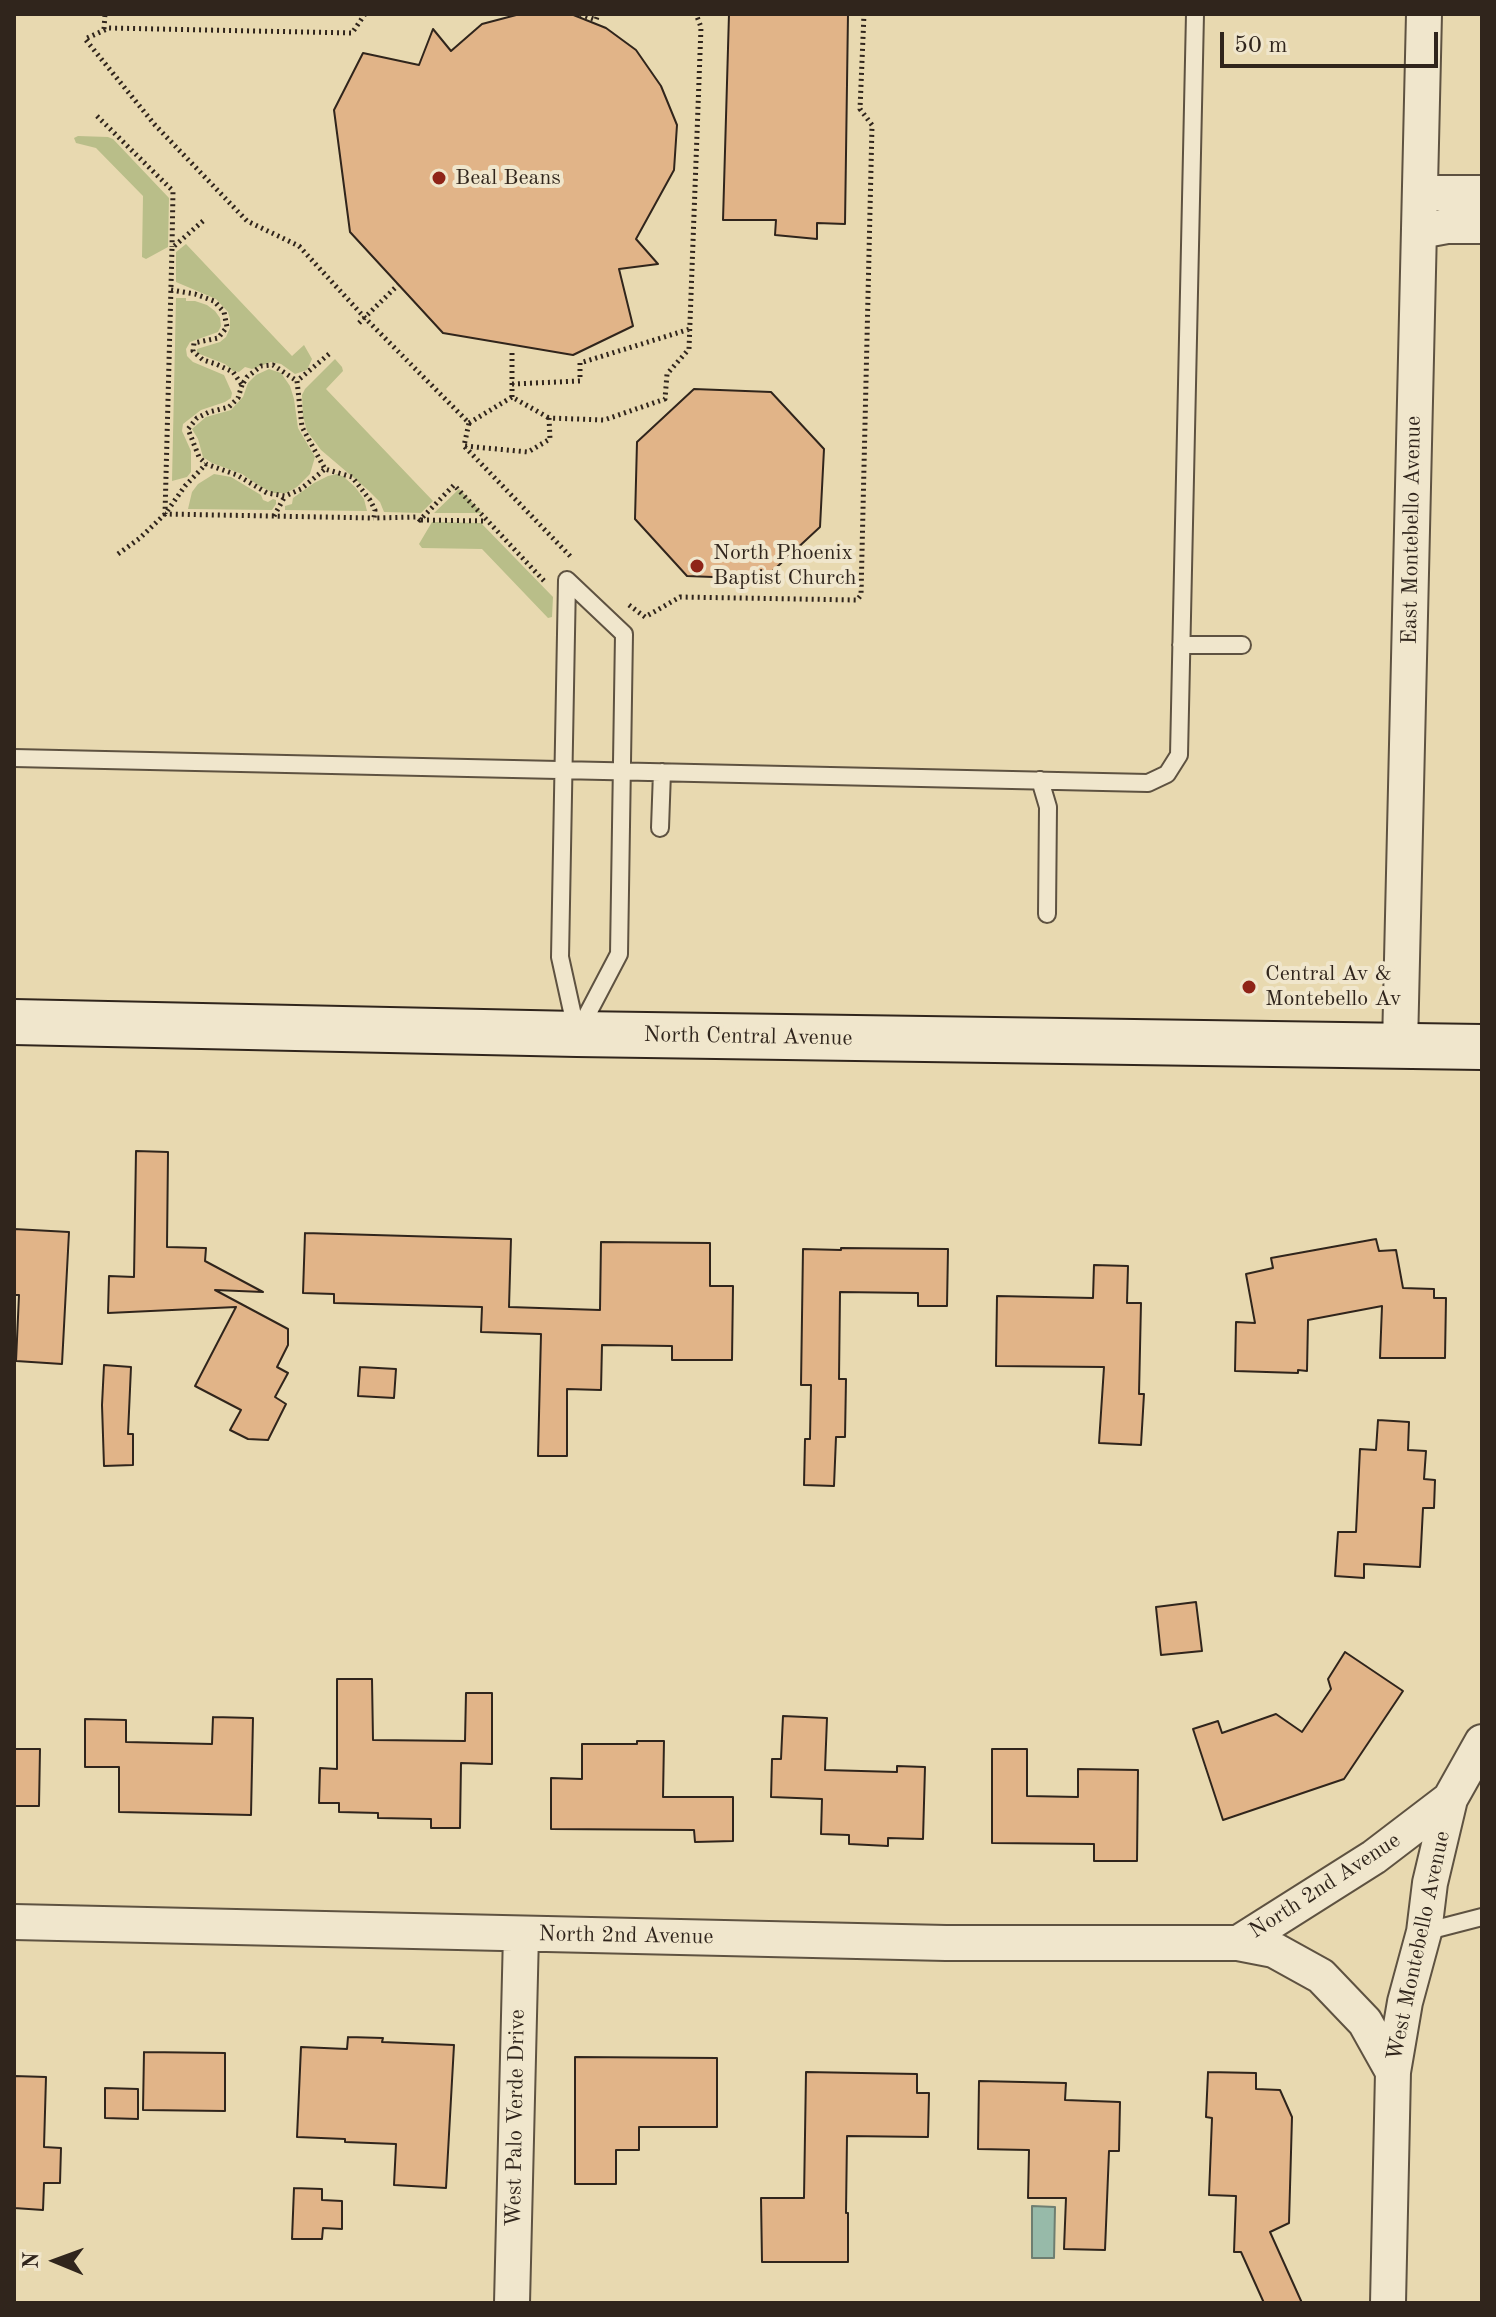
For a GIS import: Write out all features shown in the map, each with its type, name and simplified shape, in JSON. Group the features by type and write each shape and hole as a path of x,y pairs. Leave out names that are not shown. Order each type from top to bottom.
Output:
{"main road":[{"name":"North Central Avenue","path":"14,1022 577,1034 1482,1047"}],"street":[{"name":"East Montebello Avenue","path":"1400,1045 1424,14"},
{"path":"1421,193 1482,193"},
{"path":"1420,231 1447,226 1482,226"},
{"name":"West Montebello Avenue","path":"1388,2303 1393,2072 1405,2002 1424,1932 1430,1883 1450,1799 1482,1742"},
{"name":"North 2nd Avenue","path":"1238,1943 1374,1857 1450,1799"},
{"name":"North 2nd Avenue","path":"14,1922 946,1943 1238,1943 1274,1950 1321,1976 1365,2022 1393,2072"},
{"name":"West Palo Verde Drive","path":"512,2303 521,1934"}],"lane":[{"path":"14,758 1148,783 1167,774 1179,755 1195,14"},
{"path":"567,580 624,634 619,954 577,1034 560,957 567,580"},
{"path":"1181,645 1242,645"},
{"path":"660,828 662,772"},
{"path":"1040,780 1048,807 1047,914"},
{"path":"1424,1932 1482,1917"}],"path":[{"path":"104,30 105,14"},
{"path":"365,14 352,33 109,28 85,39 155,125 247,221 299,246 469,423"},
{"path":"580,14 596,20 598,14"},
{"path":"512,397 549,418 604,420 665,399 667,374 689,349 701,27 696,14"},
{"path":"626,602 645,617 680,597 857,600 861,595 872,125 860,109 864,14"},
{"path":"97,116 173,191 165,514"},
{"path":"172,248 203,221"},
{"path":"359,323 398,285"},
{"path":"171,290 214,301 224,312 227,327 218,338 194,343 193,351 203,360 233,372 242,385"},
{"path":"512,384 580,381 580,363 690,329"},
{"path":"512,353 512,397"},
{"path":"297,381 329,354"},
{"path":"297,381 273,365 261,366 247,377 238,398 229,407 209,412 188,429 199,457 206,464 237,475 267,493 285,496 301,489 325,469"},
{"path":"297,381 302,427 325,469 352,477 370,500 375,510 374,518"},
{"path":"464,446 469,423 512,397"},
{"path":"464,446 528,452 550,439 549,418"},
{"path":"464,446 580,566"},
{"path":"118,554 165,514 206,464"},
{"path":"420,520 454,485 567,603"},
{"path":"274,516 285,496"},
{"path":"165,514 417,517 420,520 488,521"}],"green space":[{"path":"74,138 113,139 169,198 168,247 146,259 142,257 143,196 96,148 76,143"},
{"path":"186,244 292,356 304,345 312,359 307,370 295,374 281,364 271,362 252,369 245,367 239,372 197,353 197,349 226,337 230,319 216,299 176,282 176,252"},
{"path":"176,298 207,305 220,318 218,332 190,342 186,349 187,356 193,362 224,375 232,393 225,402 201,410 183,424 182,431 191,451 191,472 187,477 172,481"},
{"path":"335,359 343,371 326,389 433,501 421,513 384,512 380,502 321,450 307,431 302,395"},
{"path":"269,369 281,373 290,386 298,428 315,457 310,474 286,493 274,493 242,474 203,457 192,429 206,417 231,410 243,397 248,383"},
{"path":"214,474 231,477 261,495 263,500 276,500 276,504 272,510 188,509 192,492"},
{"path":"337,474 355,487 364,499 367,511 285,510 285,506 292,504 293,498 314,483"},
{"path":"459,489 482,513 434,513"},
{"path":"432,522 481,523 553,597 552,617 548,618 482,549 422,548 419,544"}],"shaded area":[{"path":"1032,2206 1055,2207 1054,2258 1032,2258"}],"building":[{"path":"520,14 571,14 606,28 636,50 661,86 677,125 674,170 636,239 658,264 619,269 633,326 573,355 443,333 350,232 334,110 363,53 419,65 433,29 451,51 482,24"},
{"path":"729,14 848,14 845,224 817,223 817,239 775,235 776,220 723,220"},
{"path":"694,389 771,392 824,449 820,527 764,579 687,576 635,519 637,442"},
{"path":"136,1151 168,1152 167,1247 206,1248 205,1261 263,1292 215,1290 288,1329 288,1345 277,1367 288,1373 275,1397 286,1404 268,1440 248,1439 230,1430 241,1410 195,1386 236,1307 108,1313 109,1276 134,1277"},
{"path":"14,1229 69,1232 62,1364 16,1361 19,1295 14,1295"},
{"path":"305,1233 511,1239 509,1307 600,1310 601,1242 710,1243 710,1286 733,1286 732,1360 672,1360 672,1346 602,1345 601,1390 567,1389 567,1456 538,1456 541,1334 481,1332 482,1307 334,1303 334,1294 303,1293"},
{"path":"1376,1239 1379,1251 1396,1250 1403,1288 1434,1289 1434,1298 1446,1298 1445,1358 1380,1358 1382,1306 1308,1320 1307,1371 1235,1371 1236,1322 1255,1323 1246,1274 1273,1268 1271,1258"},
{"path":"803,1249 948,1249 947,1306 918,1306 918,1293 840,1292 839,1379 846,1379 845,1437 836,1437 834,1486 804,1485 805,1439 810,1439 811,1385 801,1385"},
{"path":"1094,1265 1128,1266 1127,1303 1141,1303 1139,1394 1144,1394 1141,1445 1099,1443 1104,1367 996,1366 997,1296 1093,1298"},
{"path":"104,1365 131,1367 128,1434 133,1434 133,1465 104,1466"},
{"path":"360,1367 396,1369 394,1398 358,1396"},
{"path":"1378,1420 1409,1422 1408,1450 1426,1451 1424,1479 1435,1480 1434,1508 1423,1508 1420,1567 1364,1564 1364,1578 1335,1576 1338,1532 1356,1532 1360,1449 1376,1450"},
{"path":"1196,1602 1202,1651 1161,1655 1156,1607"},
{"path":"1345,1652 1403,1691 1344,1779 1223,1820 1193,1729 1218,1721 1222,1733 1276,1714 1302,1732 1331,1689 1328,1679"},
{"path":"337,1679 372,1679 373,1740 465,1741 466,1693 492,1693 492,1764 461,1763 460,1828 431,1828 431,1819 378,1818 378,1813 339,1812 339,1803 319,1803 320,1768 337,1769"},
{"path":"783,1716 827,1718 825,1770 897,1772 897,1766 925,1767 923,1839 888,1838 888,1846 849,1844 849,1835 821,1834 822,1799 771,1797 772,1759 781,1759"},
{"path":"213,1717 253,1718 251,1815 119,1812 119,1767 85,1767 85,1719 126,1720 126,1742 212,1744"},
{"path":"637,1741 664,1741 663,1797 733,1797 733,1841 695,1842 694,1830 551,1829 551,1778 582,1779 582,1744 637,1744"},
{"path":"14,1749 40,1749 39,1806 14,1806"},
{"path":"992,1749 1027,1749 1027,1796 1078,1797 1078,1769 1138,1770 1137,1861 1094,1861 1094,1844 992,1843"},
{"path":"348,2037 383,2038 382,2042 454,2045 446,2188 394,2185 396,2144 297,2137 301,2047 347,2049"},
{"path":"144,2052 225,2053 225,2111 143,2110"},
{"path":"575,2057 717,2058 717,2127 639,2127 639,2150 616,2150 616,2184 575,2184"},
{"path":"806,2072 917,2074 917,2093 929,2093 928,2137 847,2136 848,2262 762,2262 761,2198 804,2198"},
{"path":"1208,2072 1256,2073 1256,2089 1280,2090 1292,2117 1289,2223 1270,2232 1302,2303 1264,2303 1241,2252 1234,2252 1236,2196 1209,2195 1212,2118 1206,2117"},
{"path":"14,2076 46,2077 44,2147 61,2148 60,2183 44,2183 43,2210 14,2208"},
{"path":"979,2081 1066,2083 1065,2100 1120,2102 1119,2151 1109,2151 1105,2250 1064,2249 1066,2198 1028,2198 1029,2150 978,2149"},
{"path":"105,2088 138,2089 138,2119 105,2118"},
{"path":"294,2188 322,2189 322,2200 342,2201 342,2229 323,2228 322,2239 292,2239"}],"place":[{"name":"Beal Beans","path":"439,178"},
{"name":"North Phoenix Baptist Church","path":"697,566"},
{"name":"Central Av & Montebello Av","path":"1249,987"}]}
